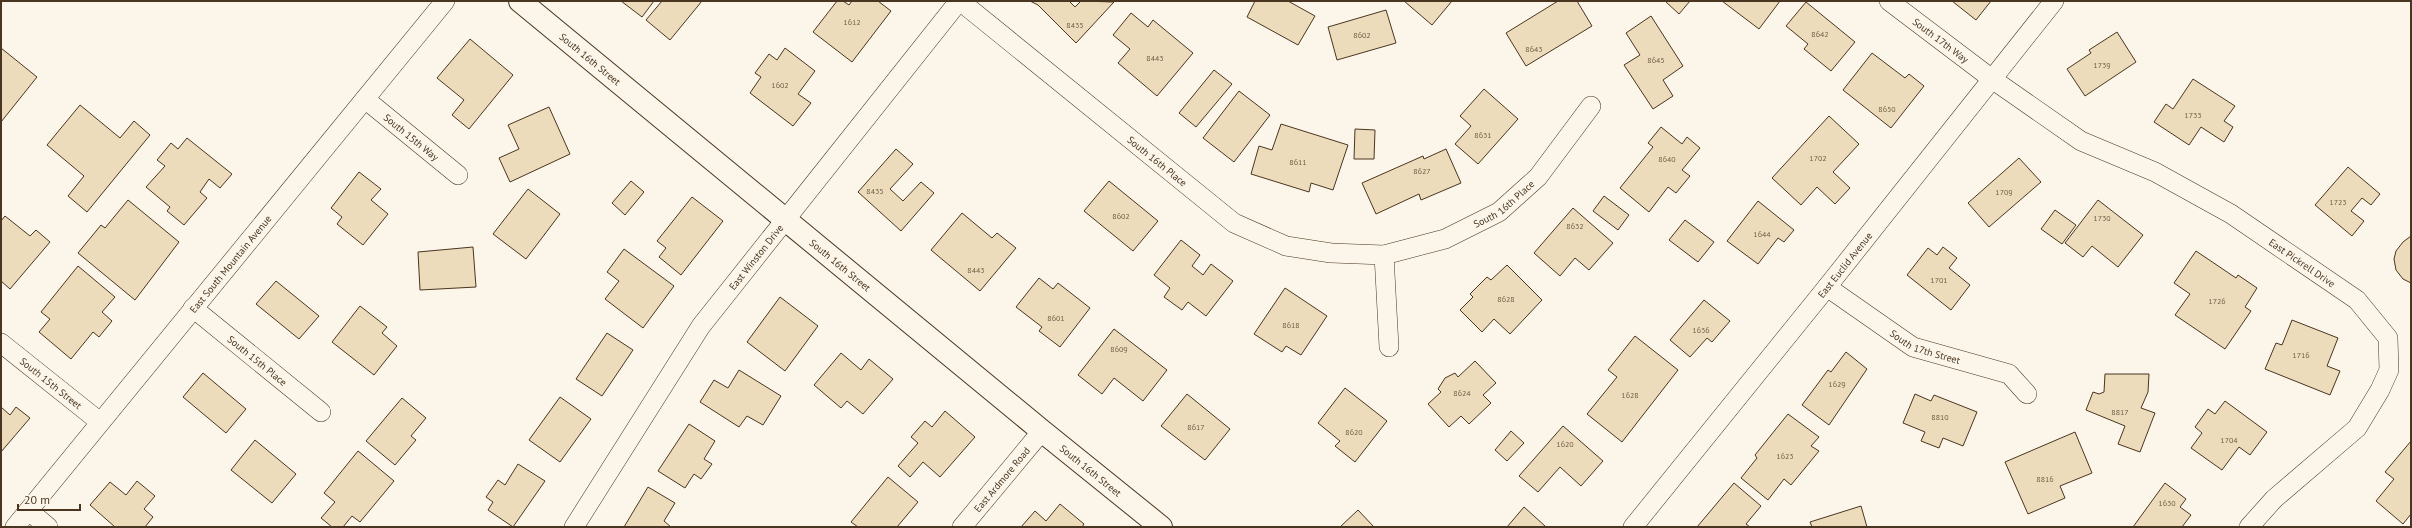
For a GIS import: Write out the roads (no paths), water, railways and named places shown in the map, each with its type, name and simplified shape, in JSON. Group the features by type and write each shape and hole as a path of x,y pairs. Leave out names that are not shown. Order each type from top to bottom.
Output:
{"main road":[{"name":"South 16th Street","path":"520,1 1042,431 1161,527"}],"street":[{"name":"East South Mountain Avenue","path":"15,527 445,1"},
{"name":"East Winston Drive","path":"574,527 701,326 959,1"},
{"name":"South 16th Place","path":"959,1 1234,222 1286,246 1331,253 1384,255 1445,239 1499,212 1538,177 1591,106"},
{"name":"South 17th Way","path":"1889,1 1992,79"},
{"name":"East Euclid Avenue","path":"1633,527 1827,287 2054,1"},
{"name":"East Pickrell Drive","path":"1992,79 2081,141 2155,172 2231,214 2357,300 2388,338 2389,370 2380,390 2357,428 2274,499 2248,527"},
{"name":"South 15th Way","path":"365,99 458,176"},
{"path":"1384,255 1389,347"},
{"name":"South 17th Street","path":"1827,287 1913,347 2009,374 2027,394"},
{"name":"South 15th Place","path":"194,308 321,412"},
{"name":"South 15th Street","path":"1,343 100,422"},
{"name":"East Ardmore Road","path":"962,527 1042,431"},
{"path":"29,511 48,527"}]}
